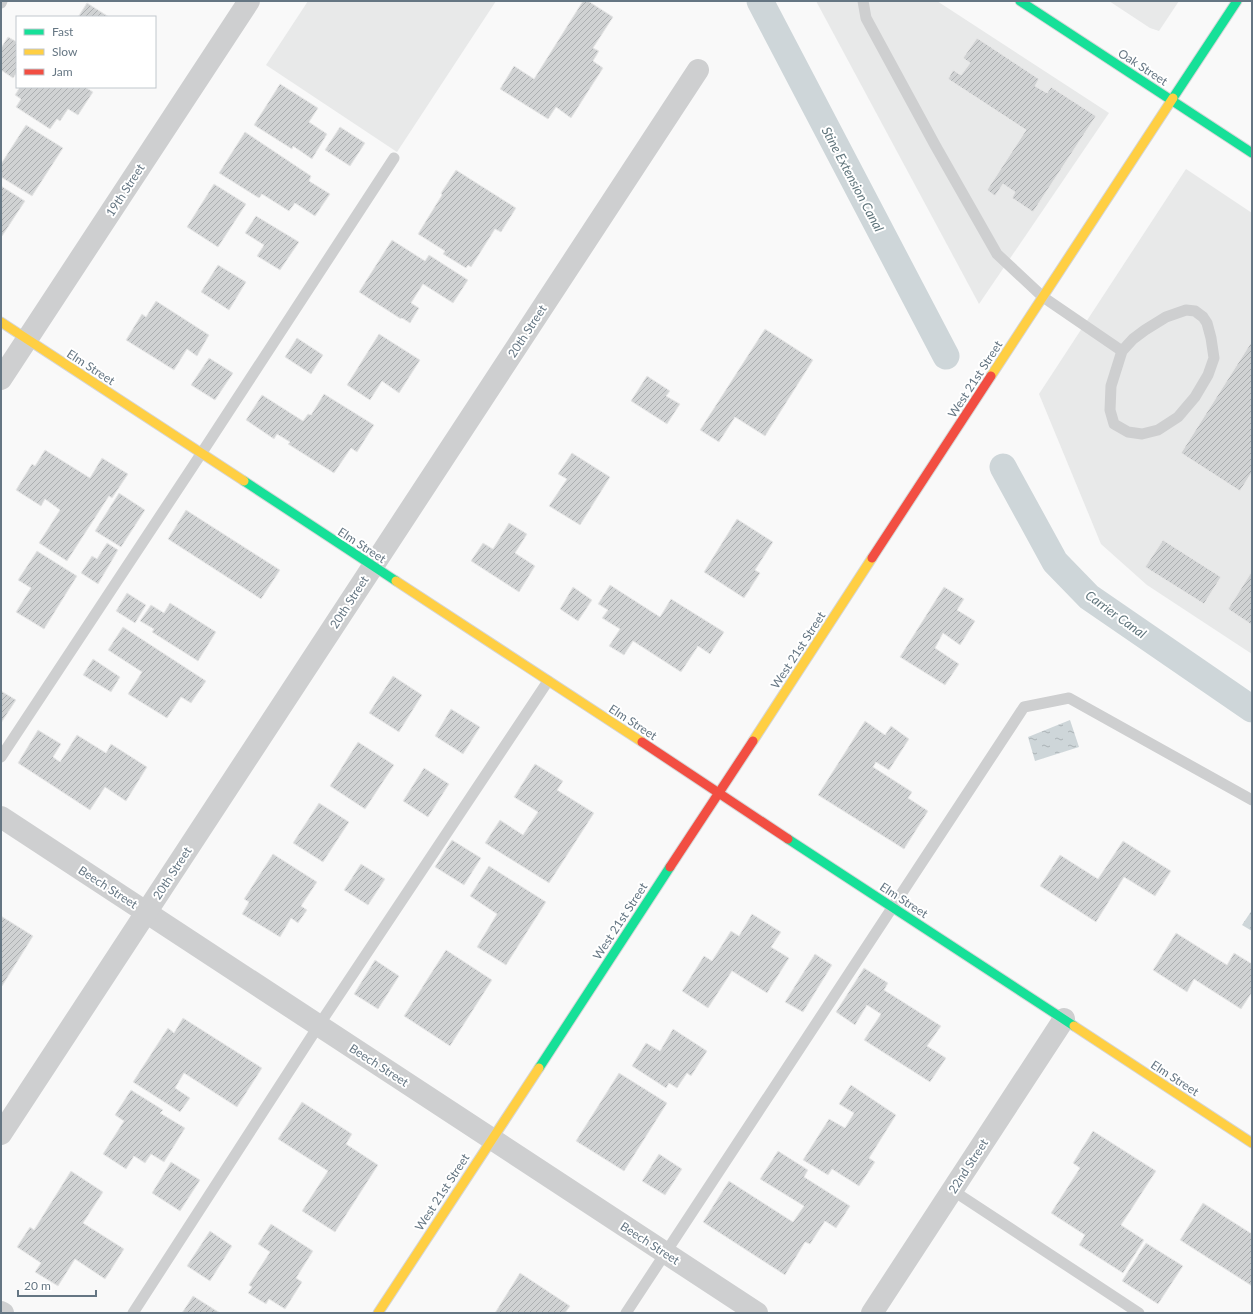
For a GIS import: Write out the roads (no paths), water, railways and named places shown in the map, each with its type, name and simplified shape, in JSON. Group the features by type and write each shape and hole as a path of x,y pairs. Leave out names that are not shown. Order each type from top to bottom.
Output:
{"street":[{"name":"19th Street","path":"1,379 249,1"},
{"name":"Oak Street","path":"1020,1 1252,154"},
{"name":"West 21st Street","path":"378,1313 1237,1"},
{"name":"20th Street","path":"1,1134 698,70"},
{"name":"Elm Street","path":"1,322 1252,1143"},
{"name":"Beech Street","path":"1,817 757,1313"},
{"name":"22nd Street","path":"872,1313 1064,1019"}],"lane":[{"path":"863,1 866,18 935,145 997,254 1043,297 1122,351"},
{"path":"1,757 394,158"},
{"path":"1186,310 1195,311 1203,317 1207,323 1214,358 1208,375 1195,397 1178,417 1158,430 1142,434 1128,432 1114,424 1110,410 1111,386 1122,351 1133,339 1166,316 1186,310"},
{"path":"133,1313 319,1025 548,681"},
{"path":"626,1313 1024,707 1069,698 1252,800"},
{"path":"952,1190 1138,1313"}],"water":[{"path":"1070,720 1079,747 1035,761 1028,737"},
{"path":"1252,910 1252,931 1242,925"}],"waterway":[{"name":"Stine Extension Canal","path":"760,1 946,356"},
{"name":"Carrier Canal","path":"1003,467 1055,562 1089,597 1252,709"}]}
